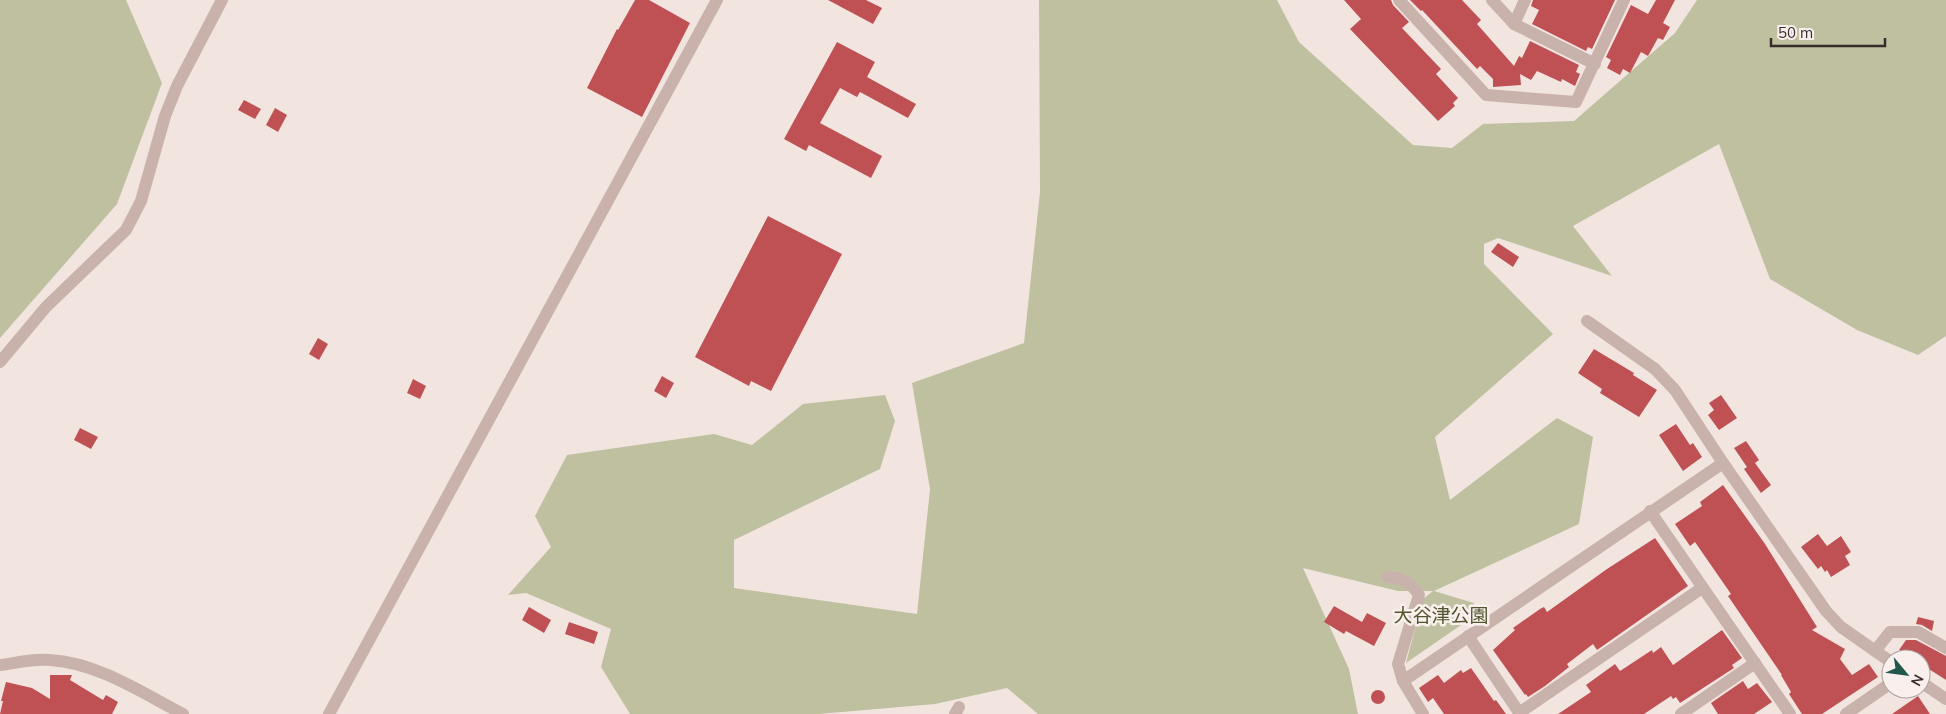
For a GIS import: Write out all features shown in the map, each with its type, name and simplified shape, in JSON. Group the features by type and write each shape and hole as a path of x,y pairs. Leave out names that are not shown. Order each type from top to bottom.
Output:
{"street":[{"path":"0,362 46,307 126,230 141,201 165,116 177,86 222,0"},
{"path":"329,714 717,0"},
{"path":"1399,0 1486,95 1576,102 1624,0"},
{"path":"1492,0 1514,24 1594,64"},
{"path":"1514,24 1525,0"},
{"path":"1587,321 1654,369 1675,390 1722,463 1826,611 1841,628 1881,655"},
{"path":"1403,681 1722,463"},
{"path":"1650,512 1790,714"},
{"path":"1388,577 1400,578 1412,585 1419,595 1398,664 1403,681 1423,714"},
{"path":"1468,636 1520,713 1702,588"},
{"path":"1875,651 1890,632 1918,632 1946,648"},
{"path":"0,665 49,659 78,665 102,672 183,714"},
{"path":"1681,714 1755,663"},
{"path":"1931,689 1946,699"},
{"path":"1846,714 1881,690"}],"green space":[{"path":"0,0 126,0 162,83 117,204 0,338"},
{"name":"大谷津公園","path":"1039,0 1277,0 1299,42 1413,145 1452,148 1483,124 1574,121 1675,33 1697,0 1946,0 1946,336 1918,355 1857,330 1770,279 1719,144 1573,226 1612,276 1498,238 1484,244 1484,264 1553,334 1435,437 1450,500 1557,418 1593,437 1579,524 1434,591 1474,603 1477,614 1406,663 1423,599 1433,591 1398,591 1303,568 1349,669 1358,714 1038,714 1007,688 935,704 819,714 630,714 601,667 611,629 526,593 508,595 551,547 535,516 567,455 714,434 752,445 803,404 885,395 895,421 880,469 734,540 734,588 917,614 930,489 912,383 1024,343 1040,192"}],"building":[{"path":"635,0 649,0 690,23 642,117 587,88 617,29"},
{"path":"828,0 866,0 882,8 873,24"},
{"path":"1344,0 1391,0 1393,5 1409,22 1402,28 1441,69 1436,74 1458,98 1453,103 1455,106 1438,121 1350,29 1361,19"},
{"path":"1410,0 1462,0 1481,20 1477,24 1514,66 1519,56 1522,58 1530,41 1579,65 1576,72 1580,74 1575,86 1562,79 1561,82 1537,71 1531,80 1520,74 1521,85 1493,87 1493,79 1480,66 1477,69 1422,10"},
{"path":"1533,0 1615,0 1592,49 1588,47 1586,51 1532,24 1539,10 1531,6"},
{"path":"1656,0 1675,0 1663,23 1670,27 1663,40 1658,38 1648,56 1641,52 1630,73 1623,69 1620,75 1607,68 1611,60 1606,57 1631,5 1648,14"},
{"path":"837,42 875,62 867,77 916,104 908,118 860,92 857,97 840,88 820,123 882,156 871,178 809,145 806,151 784,139"},
{"path":"244,100 261,109 255,119 238,110"},
{"path":"275,108 287,115 278,132 266,125"},
{"path":"768,216 842,254 771,391 751,381 749,386 695,357"},
{"path":"1498,243 1519,257 1513,267 1491,252"},
{"path":"318,338 328,344 319,360 309,354"},
{"path":"1594,349 1634,373 1633,375 1657,390 1639,417 1600,393 1602,389 1578,373"},
{"path":"662,376 674,383 666,398 654,391"},
{"path":"413,379 426,386 420,399 407,393"},
{"path":"1721,395 1737,418 1719,430 1708,415 1714,410 1709,403"},
{"path":"1676,424 1690,445 1693,443 1702,457 1683,471 1659,435"},
{"path":"80,428 98,437 91,449 74,440"},
{"path":"1746,441 1759,460 1755,463 1771,485 1761,493 1744,469 1747,467 1734,448"},
{"path":"1723,485 1765,544 1817,627 1812,630 1845,649 1840,659 1852,675 1869,664 1878,677 1822,714 1802,714 1789,694 1791,692 1782,675 1728,596 1731,594 1695,542 1690,546 1675,524 1702,506 1700,502"},
{"path":"1818,534 1827,546 1841,536 1851,552 1845,556 1850,565 1831,577 1827,570 1825,572 1821,566 1818,569 1801,547"},
{"path":"1655,538 1688,586 1597,650 1593,644 1567,664 1569,667 1545,686 1528,697 1525,695 1493,650 1515,630 1513,628 1540,609 1544,607 1547,612 1607,569"},
{"path":"1334,606 1362,622 1367,613 1386,623 1374,646 1346,631 1344,634 1324,622"},
{"path":"529,607 551,620 544,633 522,620"},
{"path":"1918,617 1934,621 1932,631 1916,624"},
{"path":"569,622 598,632 594,644 565,634"},
{"path":"1722,630 1742,658 1732,665 1734,668 1680,703 1676,697 1673,699 1671,696 1644,714 1558,714 1591,692 1586,685 1615,664 1620,671 1652,650 1653,653 1661,647 1673,665"},
{"path":"1906,640 1916,640 1946,656 1946,680 1931,670 1931,649 1900,649"},
{"path":"1471,668 1494,701 1496,700 1506,714 1444,714 1433,698 1428,702 1419,688 1438,675 1444,683 1461,670 1463,673"},
{"path":"50,675 72,675 70,680 103,700 106,695 118,702 112,714 0,714 6,682 32,688 50,699"},
{"path":"1743,681 1748,689 1757,683 1772,702 1754,714 1718,714 1711,703"},
{"path":"1375,690 1381,690 1385,697 1381,704 1375,704 1371,700 1371,694"},
{"path":"1914,699 1920,699 1930,714 1892,714"}]}
